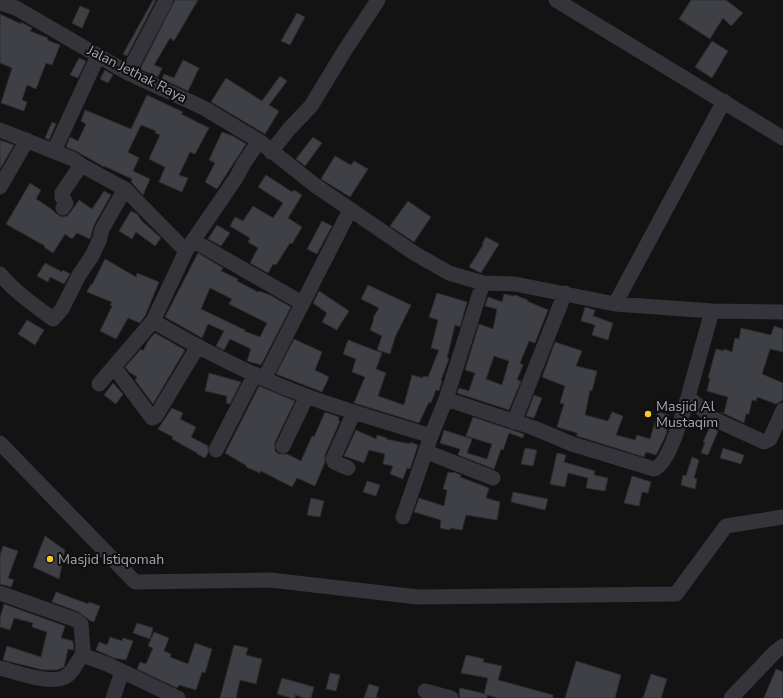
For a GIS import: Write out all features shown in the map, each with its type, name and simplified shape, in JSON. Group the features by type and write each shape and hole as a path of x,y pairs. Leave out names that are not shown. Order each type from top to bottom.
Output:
{"street":[{"path":"128,73 166,0"},
{"path":"271,152 289,129 311,106 378,0"},
{"path":"556,0 783,138"},
{"name":"Jalan Jethak Raya","path":"0,3 16,8 128,73 204,108 259,141 271,152 350,210 414,253 449,273 483,283 515,284 615,304 712,311 783,312"},
{"path":"54,152 98,56"},
{"path":"615,304 724,102"},
{"path":"0,130 73,159 125,189 190,246 302,303"},
{"path":"0,187 27,140"},
{"path":"99,384 153,321 190,246 259,141"},
{"path":"63,208 66,203 62,197 62,193 81,165"},
{"path":"0,274 28,301 53,319 62,309 83,267 92,256 99,242 102,229 125,189"},
{"path":"216,450 302,303 350,210"},
{"path":"403,517 427,452 431,436 446,399 483,283"},
{"path":"514,422 565,293"},
{"path":"446,399 534,428 572,444 654,469 658,468 667,455 677,431 712,311"},
{"path":"153,321 259,377 354,412 431,436"},
{"path":"114,367 152,418 156,416 198,346"},
{"path":"283,446 308,396"},
{"path":"688,397 714,419 764,442 770,439 783,410"},
{"path":"348,468 334,462 333,458 354,412"},
{"path":"0,443 135,582 270,580 418,598 676,594 726,526 783,517"},
{"path":"427,452 493,478"},
{"path":"0,593 76,620 81,624 83,644 82,655 71,672 65,678 55,680 41,679 0,668"},
{"path":"731,698 776,651 783,646"},
{"path":"82,655 107,664 178,698"},
{"path":"113,698 122,672"},
{"path":"425,691 451,698"}],"building":[{"path":"153,0 156,0 127,56 123,54"},
{"path":"175,0 198,0 174,41 170,38 154,65 162,68 158,77 140,69"},
{"path":"691,0 726,0 743,13 731,26 723,18 710,39 679,19"},
{"path":"80,6 90,10 82,28 72,23"},
{"path":"297,13 305,17 290,45 281,41"},
{"path":"0,14 21,24 21,22 32,28 30,31 48,38 47,40 60,45 52,65 46,63 36,89 27,85 22,100 27,102 24,111 1,103 12,68 0,63"},
{"path":"712,41 728,51 712,78 695,67"},
{"path":"79,58 86,61 78,78 70,75"},
{"path":"183,60 199,68 188,91 162,79 164,74 174,78"},
{"path":"105,70 113,75 108,83 100,79"},
{"path":"280,76 287,81 269,105 279,111 265,134 211,102 226,78 262,101"},
{"path":"147,95 183,112 181,114 209,128 195,154 190,152 179,175 188,178 182,192 159,182 165,167 149,159 160,135 155,133 156,131 141,125 128,152 139,158 133,171 150,179 143,195 131,182 132,179 104,167 66,147 70,137 78,141 86,124 81,121 85,110 131,129"},
{"path":"52,122 56,124 49,140 45,138"},
{"path":"222,132 233,136 246,144 217,189 205,182 215,163 209,160"},
{"path":"313,137 322,143 305,166 296,159"},
{"path":"0,140 14,145 0,169"},
{"path":"335,156 351,165 354,161 368,169 350,197 321,179"},
{"path":"266,175 292,192 294,190 302,195 288,218 302,227 292,244 290,243 276,265 273,264 268,273 250,263 258,248 248,242 250,238 230,226 235,217 243,221 253,206 273,218 283,203 258,187"},
{"path":"30,183 41,190 36,199 62,217 67,216 70,213 79,200 92,209 104,191 111,195 94,225 90,239 77,233 72,239 65,234 53,253 44,247 45,246 6,224"},
{"path":"408,201 431,217 414,242 390,226"},
{"path":"131,211 137,214 142,221 161,238 155,246 136,232 132,239 119,231"},
{"path":"322,221 332,226 317,254 307,249"},
{"path":"217,225 230,233 221,246 208,239"},
{"path":"486,237 499,244 481,273 469,267 483,245 482,244"},
{"path":"198,253 223,268 221,271 238,279 237,281 258,292 259,291 270,295 291,307 261,365 247,361 251,349 230,339 224,350 216,346 224,331 208,324 202,338 165,317","holes":["210,288 232,299 229,304 267,323 260,337 244,331 245,330 201,309"]},
{"path":"105,259 136,277 137,273 159,282 145,316 140,323 128,318 116,339 100,331 112,306 110,305 112,302 87,292"},
{"path":"45,263 62,272 63,270 70,274 64,284 50,277 48,282 37,276"},
{"path":"368,285 411,305 395,337 390,354 377,350 382,336 370,330 374,319 373,318 379,308 361,299"},
{"path":"319,291 349,311 337,330 322,322 327,313 313,303"},
{"path":"437,293 467,302 460,327 455,325 447,358 449,359 441,380 439,391 436,390 431,403 429,402 419,423 354,403 365,377 352,372 356,359 343,354 348,340 382,353 376,369 386,373 378,396 404,405 412,375 423,378 423,376 428,377 439,350 431,348 438,320 429,317"},
{"path":"504,294 515,295 548,310 535,343 529,341 520,363 523,365 517,380 521,381 509,410 457,393 459,388 469,391 475,373 465,370 479,324 493,329 497,309 485,306 488,297 502,302","holes":["494,356 509,361 502,385 486,379"]},
{"path":"585,307 595,310 593,316 613,323 608,340 592,335 595,325 581,321"},
{"path":"27,320 44,330 35,345 18,334"},
{"path":"774,326 783,329 783,352 770,349 762,374 783,383 783,400 776,404 757,397 756,401 752,400 749,414 746,414 744,423 721,412 724,413 728,397 707,391 710,378 708,378 716,349 724,351 724,349 732,352 735,338 739,339 741,328 771,335"},
{"path":"155,333 185,350 153,404 135,380 137,377 129,372 125,367 141,349 143,351 148,341"},
{"path":"294,339 322,352 315,370 329,377 322,392 276,374"},
{"path":"555,342 582,351 576,366 597,371 592,391 590,390 585,415 608,421 612,412 623,416 616,435 635,440 637,435 650,439 658,412 669,415 666,435 656,455 646,452 644,457 577,436 577,433 557,427 564,404 560,403 565,386 542,377"},
{"path":"209,373 241,382 230,404 226,403 227,396 205,391"},
{"path":"113,383 123,394 116,404 104,395"},
{"path":"259,386 295,401 275,442 275,451 279,454 287,454 301,461 325,412 339,417 338,420 340,421 325,455 325,462 315,486 297,478 292,487 261,471 260,473 246,467 247,466 225,453"},
{"path":"534,395 542,398 534,418 526,416"},
{"path":"172,408 183,413 180,419 196,427 191,437 208,446 208,453 205,458 158,429"},
{"path":"473,417 524,434 523,438 509,433 503,450 501,449 494,469 458,455 460,449 440,443 444,430 472,439 467,453 487,459 492,444 466,436"},
{"path":"710,427 718,431 708,455 701,453 705,442 703,442"},
{"path":"356,430 376,439 377,435 387,438 386,439 410,444 410,442 418,445 410,469 407,468 403,479 390,474 393,466 383,464 385,454 369,450 364,463 344,456"},
{"path":"525,448 537,450 533,466 521,464"},
{"path":"723,448 744,455 741,464 720,458"},
{"path":"557,453 566,455 564,462 595,471 594,475 608,478 605,491 586,488 588,478 568,473 565,487 550,484"},
{"path":"692,457 699,460 694,478 697,479 695,489 681,485 683,475 686,476"},
{"path":"448,472 461,475 460,477 489,488 486,498 500,502 497,520 466,515 462,530 450,528 450,530 440,528 441,520 414,512 419,498 444,506 447,490 443,489"},
{"path":"632,476 651,482 648,493 642,492 639,506 624,503"},
{"path":"367,481 380,485 376,496 363,492"},
{"path":"513,492 548,499 545,510 511,502"},
{"path":"311,498 324,501 320,517 307,515"},
{"name":"Masjid Istiqomah","path":"45,536 65,550 59,579 33,567"},
{"path":"3,546 18,551 8,578 14,580 11,587 0,584 0,555"},
{"path":"56,592 88,604 89,602 100,606 94,622 79,612 52,602"},
{"path":"4,604 65,626 61,638 73,641 74,650 68,649 64,667 57,670 43,670 3,660 7,646 41,657 47,632 32,627 33,623 14,618 10,630 0,627 0,618"},
{"path":"137,623 153,628 150,639 133,633"},
{"path":"154,632 169,638 164,651 171,654 170,657 188,664 195,643 212,649 205,673 202,672 196,690 179,685 177,688 137,669 140,662 146,664 153,648 148,646"},
{"path":"110,637 122,641 123,638 133,641 126,660 114,658 96,650 99,642 107,645"},
{"path":"234,645 248,648 246,655 262,659 256,684 240,680 236,698 220,698"},
{"path":"466,655 484,659 483,662 502,666 498,680 553,695 553,698 498,698 487,695 487,698 460,698 460,688 484,694 488,678 461,673"},
{"path":"576,661 621,675 615,698 565,698"},
{"path":"776,669 783,672 783,698 764,698"},
{"path":"330,673 340,675 336,691 326,689"},
{"path":"651,674 667,679 661,698 643,698"},
{"path":"282,678 314,687 311,698 304,698 295,695 295,698 292,698 277,694"},
{"path":"369,684 379,687 376,698 364,698"}],"place":[{"name":"Masjid Al Mustaqim","path":"648,414"},
{"name":"Masjid Istiqomah","path":"50,559"}]}
